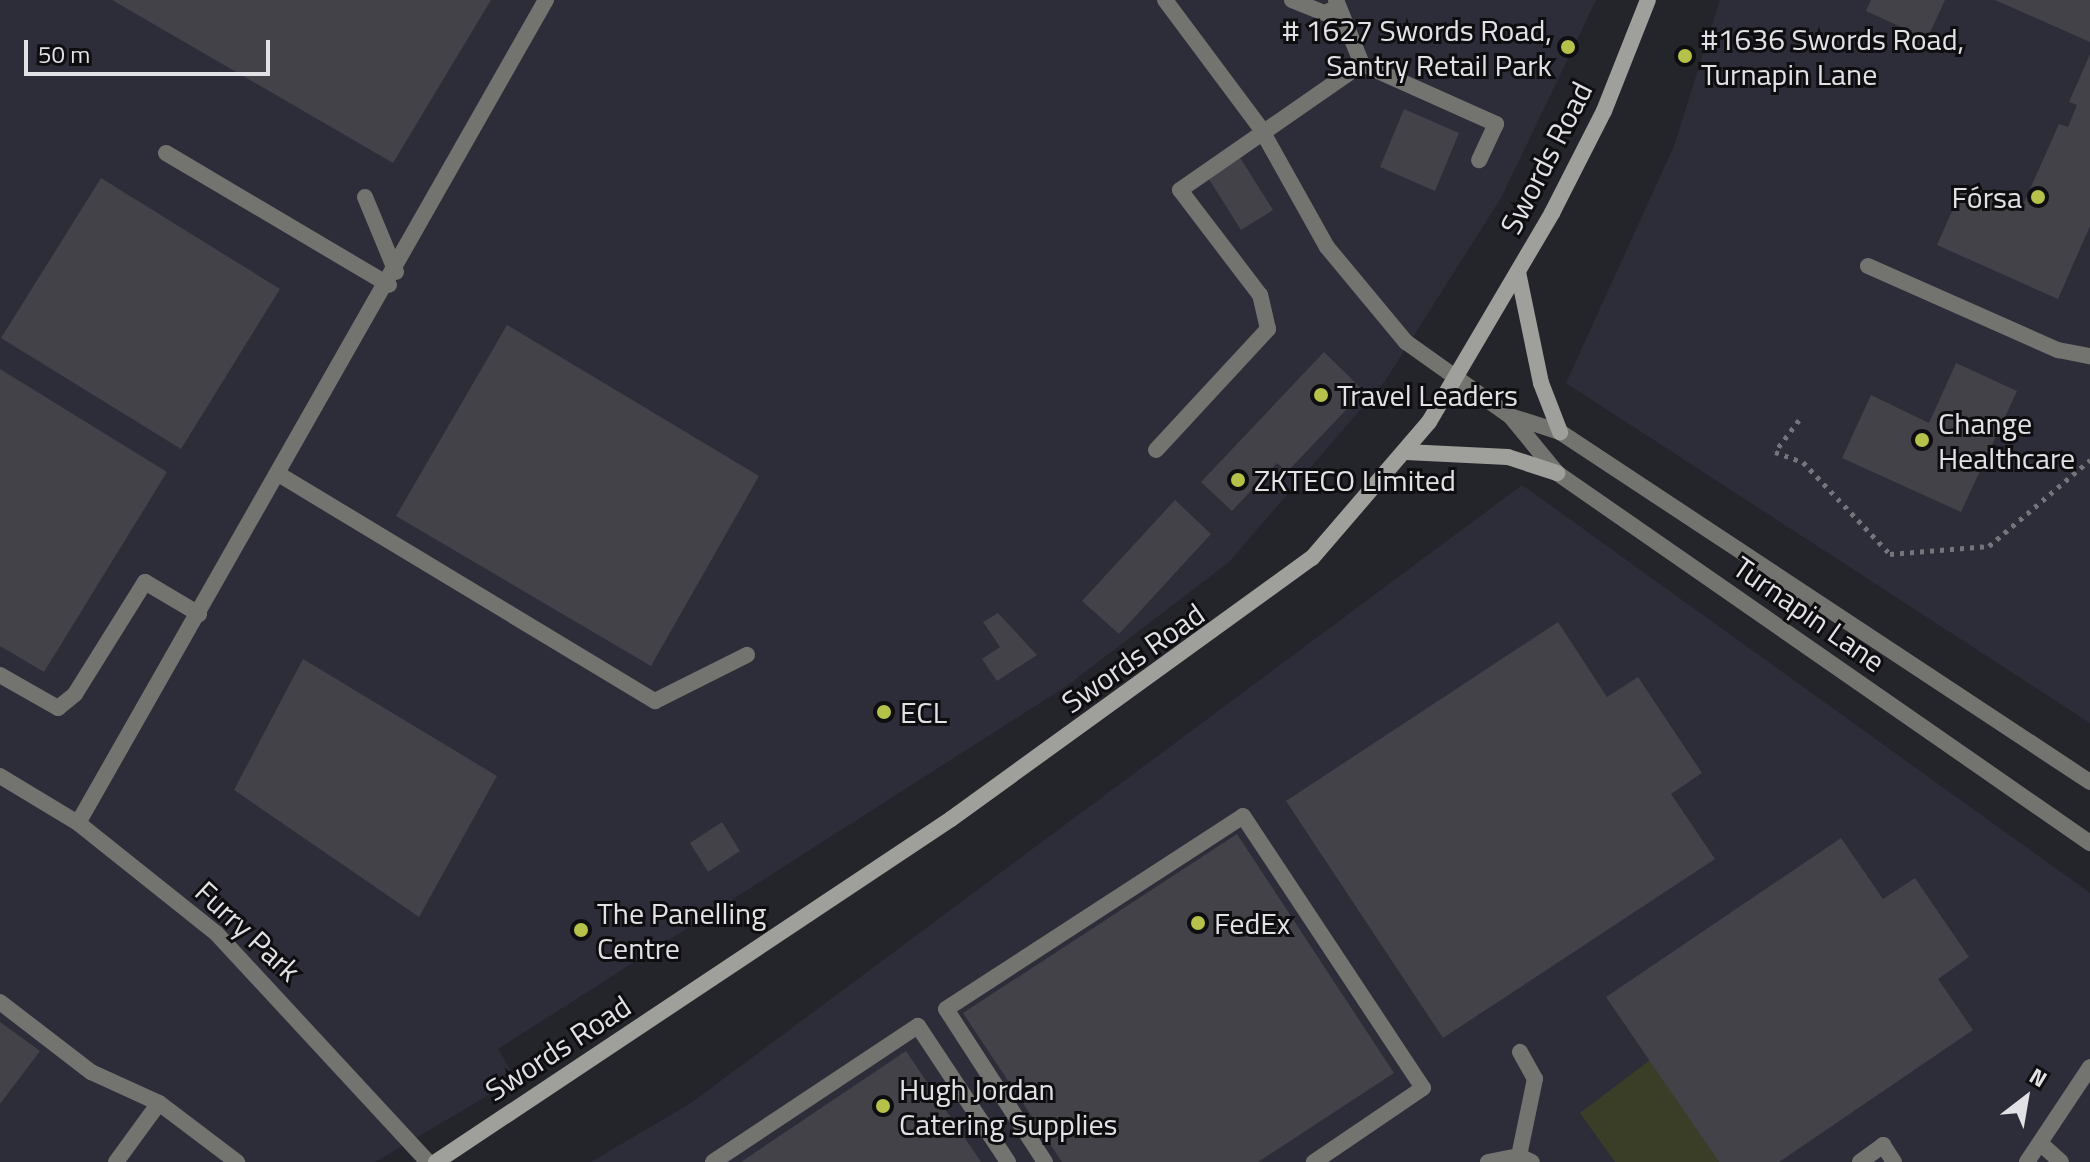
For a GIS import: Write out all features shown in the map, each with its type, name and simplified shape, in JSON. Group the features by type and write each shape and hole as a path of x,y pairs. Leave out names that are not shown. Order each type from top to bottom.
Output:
{"main road":[{"name":"Swords Road","path":"436,1162 1239,617 1312,558 1406,452 1456,378 1518,272 1604,111 1648,0"},
{"path":"1518,272 1541,383 1560,432"},
{"path":"1406,452 1508,457 1557,473"}],"street":[{"path":"78,823 393,279 546,0"},
{"name":"Turnapin Lane","path":"1165,0 1261,129 1367,302 1456,378 1510,416 1557,473 2090,843"},
{"path":"1292,0 1325,13 1337,3 1362,64 1496,124 1479,160"},
{"path":"1156,450 1268,329 1260,295 1180,190 1261,129 1362,64"},
{"path":"166,153 393,279"},
{"path":"365,197 393,279"},
{"path":"1868,266 2058,350 2090,356"},
{"name":"Turnapin Lane","path":"1510,416 1560,432 2090,782"},
{"path":"280,475 655,701 747,655"},
{"path":"0,675 58,708 75,694 145,582 199,614"},
{"name":"Furry Park","path":"0,776 78,823 216,933 428,1162"},
{"path":"1045,1162 946,1009 1243,816 1423,1088 1314,1162"},
{"path":"0,1002 91,1072 159,1103 237,1162"},
{"path":"713,1162 918,1026 1008,1162"},
{"path":"1488,1162 1526,1159 1535,1079 1520,1052"},
{"path":"2027,1162 2090,1067"},
{"path":"116,1162 159,1103"},
{"path":"2040,1143 2061,1162"},
{"path":"1860,1162 1883,1145 1894,1162"}],"path":[{"path":"1799,420 1775,452 1803,462 1890,554 1989,546 2090,460"}],"shaded area":[{"path":"0,0 1596,0 1501,198 1385,381 1229,562 1068,685 498,1049 516,1079 375,1162 0,1162"},
{"path":"1720,0 2090,0 2090,723 1566,383 1674,146"},
{"path":"1522,485 2090,893 2090,1162 591,1162 691,1103"}],"green space":[{"path":"1650,1060 1719,1162 1615,1162 1580,1113"}],"building":[{"path":"112,0 491,0 393,163"},
{"path":"1871,0 1945,0 1927,39 1866,11"},
{"path":"1995,0 2090,0 2090,42"},
{"path":"2090,54 2090,226 2058,299 1937,245 1964,184 2021,209 2059,124 2068,127 2077,105 2069,102"},
{"path":"1404,109 1459,133 1435,191 1380,167"},
{"path":"1239,156 1273,210 1241,230 1207,176"},
{"path":"101,178 280,289 181,449 1,338"},
{"path":"507,325 759,476 651,666 396,516"},
{"path":"1324,352 1364,391 1287,472 1277,463 1232,511 1201,482"},
{"name":"Change Healthcare","path":"1956,363 2017,391 1961,512 1842,458 1871,395 1929,423"},
{"path":"0,369 167,472 44,672 0,646"},
{"path":"1175,500 1211,534 1119,634 1082,601"},
{"path":"998,613 1037,655 997,681 982,659 1000,647 983,622"},
{"path":"1558,622 1607,697 1638,677 1702,773 1671,794 1715,859 1443,1038 1286,801"},
{"path":"303,659 497,776 419,917 234,790"},
{"path":"722,822 740,851 708,872 690,843"},
{"name":"FedEx","path":"1237,834 1394,1073 1258,1162 1062,1162 963,1013"},
{"path":"1841,838 1883,899 1915,878 1969,957 1938,979 1973,1030 1779,1162 1719,1162 1606,997"},
{"path":"0,1022 40,1051 0,1104"},
{"name":"Hugh Jordan Catering Supplies","path":"906,1051 981,1162 741,1162"}],"place":[{"name":"# 1627 Swords Road, Santry Retail Park","path":"1568,47"},
{"name":"#1636 Swords Road, Turnapin Lane","path":"1685,56"},
{"name":"Fórsa","path":"2038,197"},
{"name":"Travel Leaders","path":"1321,395"},
{"name":"Change Healthcare","path":"1922,440"},
{"name":"ZKTECO Limited","path":"1238,480"},
{"name":"ECL","path":"884,712"},
{"name":"FedEx","path":"1198,923"},
{"name":"The Panelling Centre","path":"581,930"},
{"name":"Hugh Jordan Catering Supplies","path":"883,1106"}]}
